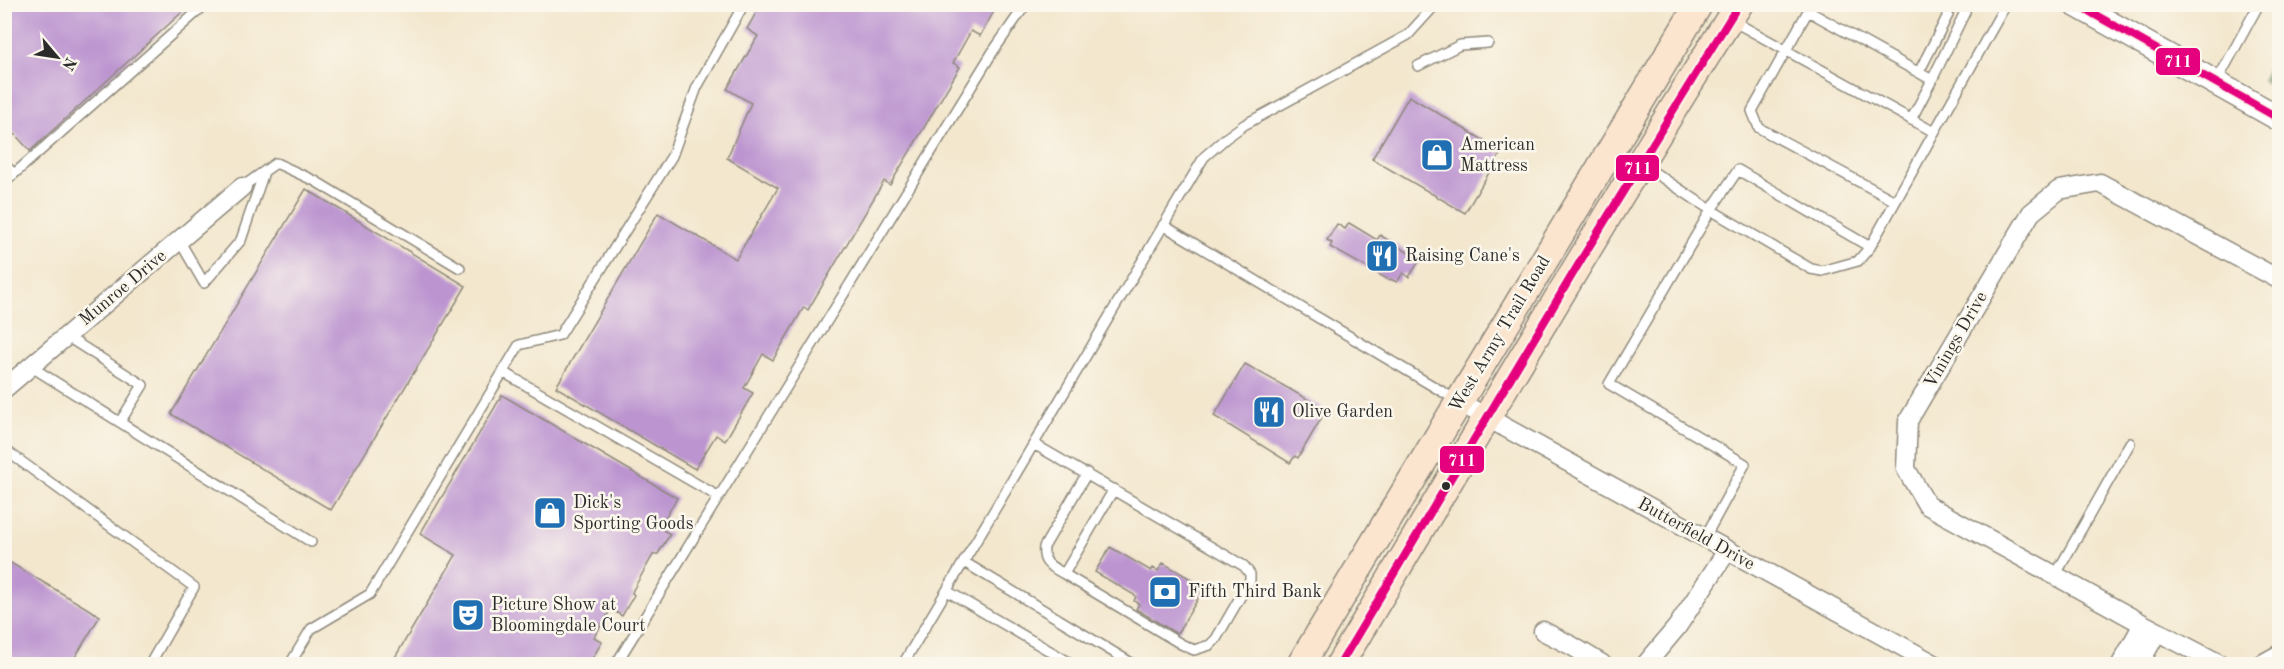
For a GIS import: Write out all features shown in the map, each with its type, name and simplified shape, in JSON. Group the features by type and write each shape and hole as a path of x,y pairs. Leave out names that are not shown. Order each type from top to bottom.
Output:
{"main road":[{"name":"West Army Trail Road","path":"1301,664 1699,4"},
{"name":"West Army Trail Road","path":"1340,664 1486,417 1735,12"}],"street":[{"path":"2075,4 2280,119"},
{"name":"Vinings Drive","path":"2220,664 1927,505 1906,469 1908,421 2031,213 2059,190 2100,183 2280,280"},
{"name":"Munroe Drive","path":"4,389 242,187"},
{"name":"Butterfield Drive","path":"1459,402 1934,664"},
{"path":"1646,664 1677,627 1727,551"},
{"path":"2121,664 2150,628"},
{"path":"2139,664 2150,628"},
{"path":"1543,632 1602,664"},
{"path":"2262,664 2280,654"}],"lane":[{"path":"4,181 206,4"},
{"path":"290,664 311,629 370,594 519,345 560,335 672,156 697,87 744,4"},
{"path":"616,664 992,53 1026,4"},
{"path":"903,664 1204,157 1226,138 1278,106 1408,35 1436,4"},
{"path":"1919,72 1948,15 1948,4"},
{"path":"1911,120 1965,12 1962,4"},
{"path":"1641,164 1711,210 1811,269 1822,271 1857,261 1870,247 2006,4"},
{"path":"2216,83 2259,4"},
{"path":"1895,201 1759,128 1752,111 1809,8 1932,80"},
{"path":"1735,12 1785,51 1934,132"},
{"path":"1418,66 1460,45 1488,43"},
{"path":"242,187 276,163 315,181 460,268"},
{"path":"4,164 14,174"},
{"path":"1704,539 1745,464 1609,384 1711,210 1738,170 1870,247"},
{"path":"179,240 204,283 241,240 264,172"},
{"path":"1163,225 1459,402"},
{"path":"66,336 143,385 120,422"},
{"path":"30,366 312,542"},
{"path":"503,372 719,497"},
{"path":"2055,576 2130,443"},
{"path":"1034,444 1087,473 1244,566 1250,574 1250,580 1216,639 1210,645 1200,650 1187,647 1043,560 1044,547 1087,473"},
{"path":"4,449 194,587 150,664"},
{"path":"1064,574 1114,489"},
{"path":"964,562 1133,664"},
{"path":"947,591 1072,664"}],"green space":[{"path":"2279,48 2279,90 2262,80"}],"building":[{"path":"4,4 191,4 30,151 4,122"},
{"path":"761,4 998,4 980,36 971,31 953,63 960,67 890,185 884,181 808,310 804,307 773,360 763,354 744,388 753,393 725,441 716,435 695,469 556,387 658,213 736,259 778,188 727,158 751,103 727,89 758,36 747,29"},
{"name":"American Mattress","path":"1409,96 1502,151 1465,213 1372,159"},
{"path":"306,189 466,286 331,510 171,414"},
{"name":"Raising Cane's","path":"1349,223 1377,240 1380,235 1420,260 1409,277 1403,273 1397,282 1389,280 1330,247 1332,243 1327,240 1337,224 1345,229"},
{"name":"Olive Garden","path":"1245,364 1323,408 1319,415 1322,417 1298,458 1295,456 1290,463 1214,416"},
{"name":"Dick's Sporting Goods","path":"502,395 677,498 659,528 670,534 658,554 653,555 633,590 634,595 622,616 611,609 594,637 602,642 589,664 391,664 456,555 420,534"},
{"name":"Fifth Third Bank","path":"1110,547 1151,571 1153,568 1158,571 1163,563 1205,587 1177,634 1136,609 1139,604 1134,601 1136,596 1095,572"},
{"path":"4,559 100,616 71,664 4,664"}],"transit line":[{"name":"711","path":"1340,664 1587,250 1739,4"},
{"name":"711","path":"2076,4 2280,119"}],"place":[{"name":"American Mattress","path":"1437,155"},
{"name":"Raising Cane's","path":"1382,256"},
{"name":"Olive Garden","path":"1269,412"},
{"name":"Dick's Sporting Goods","path":"550,513"},
{"name":"Fifth Third Bank","path":"1165,592"},
{"name":"Picture Show at Bloomingdale Court","path":"468,615"}]}
